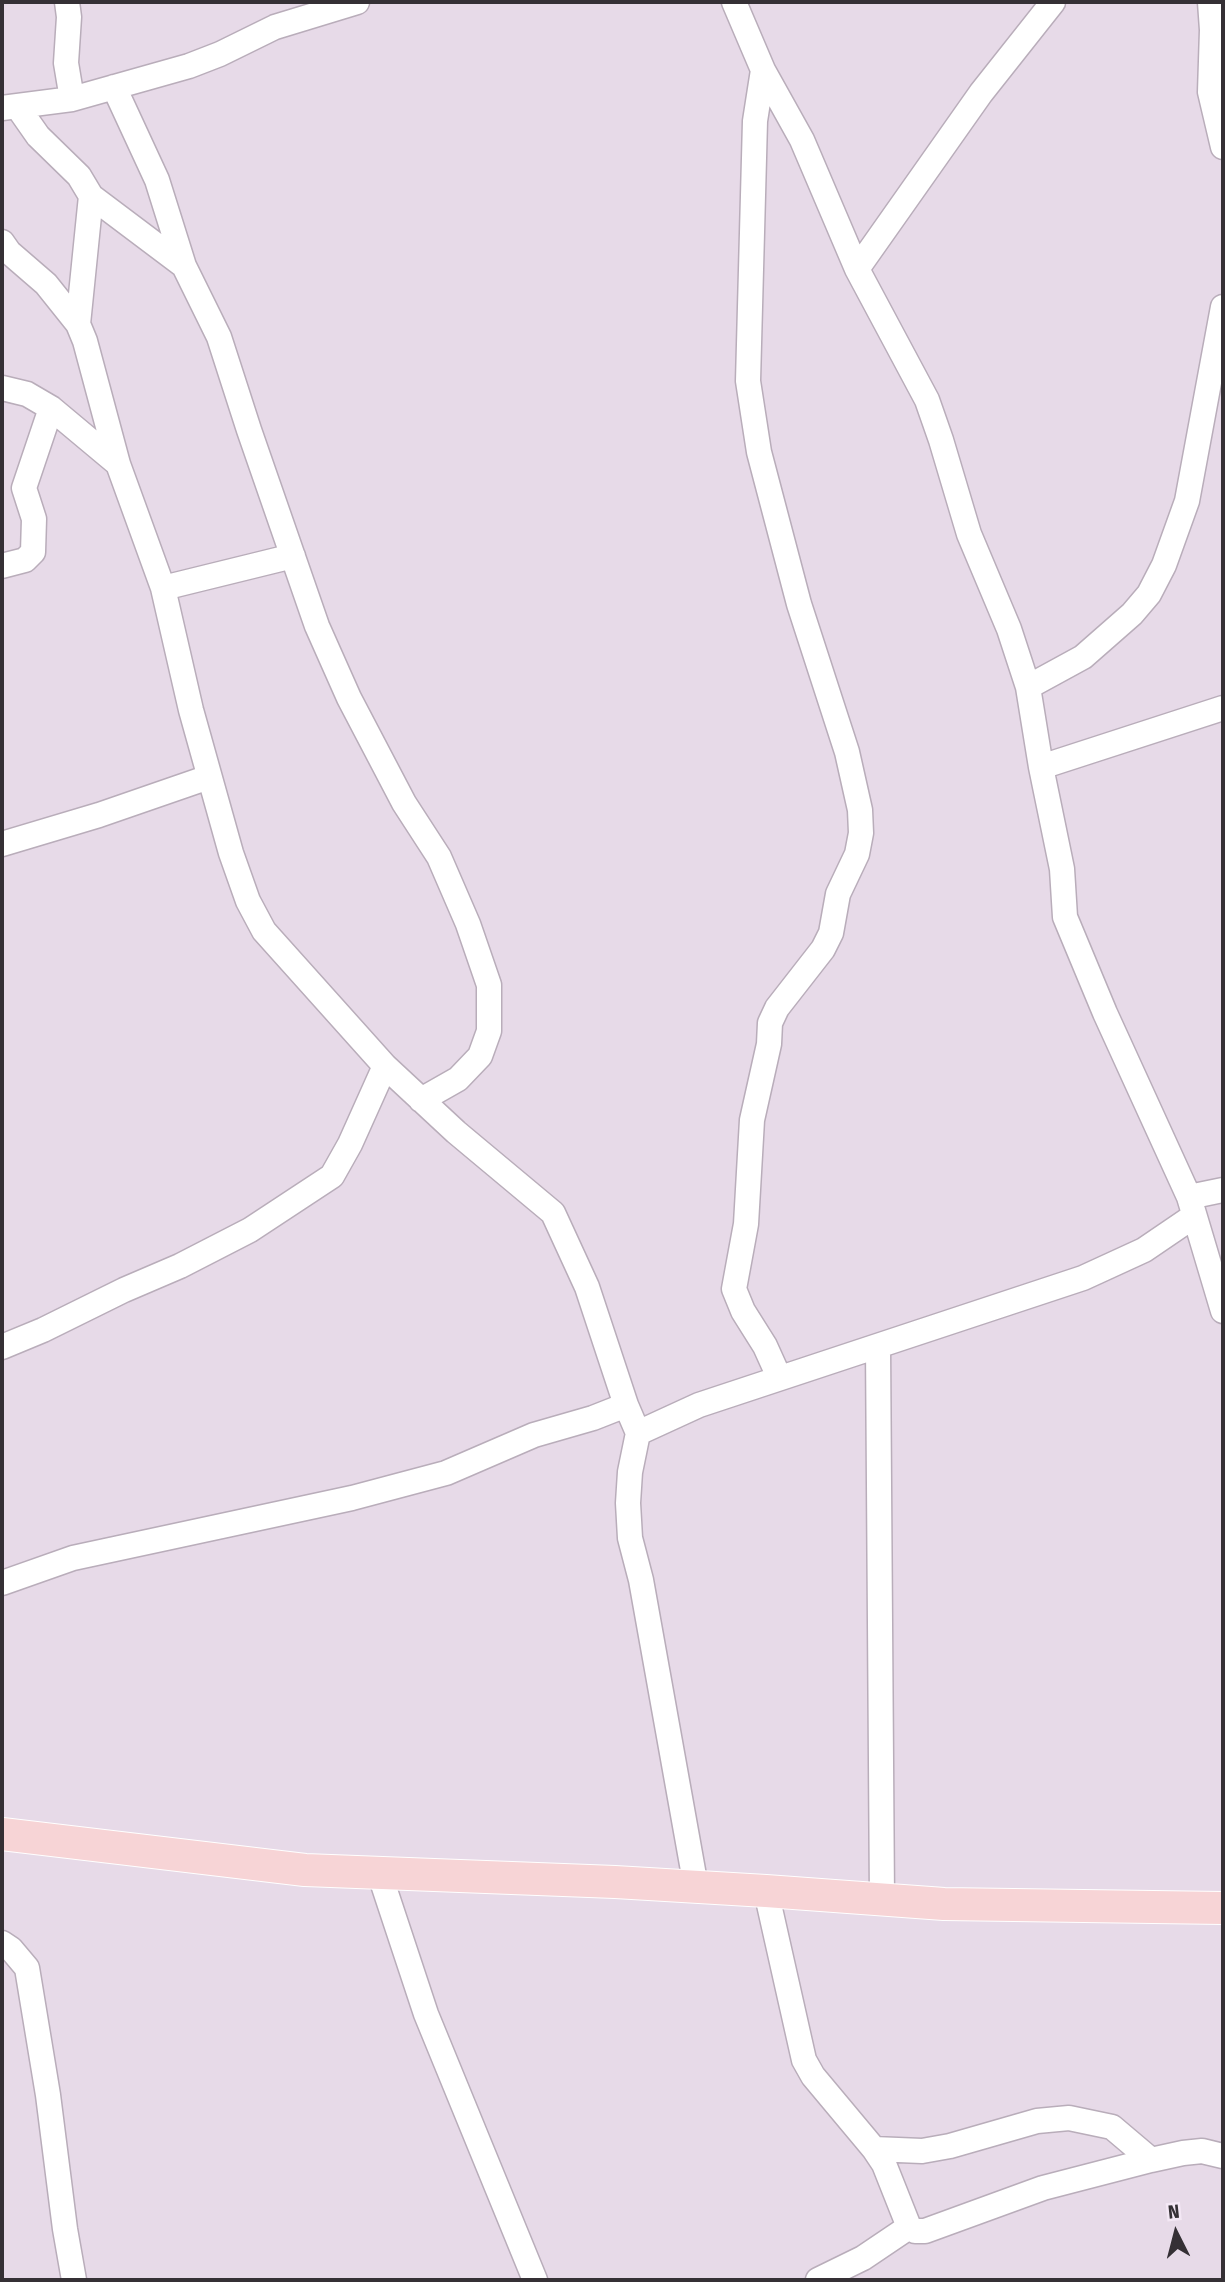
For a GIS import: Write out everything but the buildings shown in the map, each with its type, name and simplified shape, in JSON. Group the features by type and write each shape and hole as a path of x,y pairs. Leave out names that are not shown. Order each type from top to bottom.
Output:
{"main road":[{"path":"2,1834 305,1870 696,1887 944,1904 1223,1908"}],"street":[{"path":"67,2 69,17 66,63 72,99"},
{"path":"9,107 72,99 189,66 275,27 357,2"},
{"path":"734,2 763,70 802,140 857,268 927,400 969,534 1009,629 1028,687 1062,869 1065,917 1191,1207 1223,1311"},
{"path":"857,268 981,93 1054,2"},
{"path":"1210,2 1213,30 1210,92 1223,147"},
{"path":"763,70 755,121 748,381 759,452 799,604 847,752 860,810 861,833 857,853 838,894 831,933 823,949 777,1008 771,1023 752,1120 746,1224 734,1289 779,1377"},
{"path":"114,88 157,180 184,266 219,337 317,626 349,698 404,803 439,857 468,924 489,985 489,1031 480,1056 458,1079 421,1100"},
{"path":"9,107 79,176 91,196 184,266"},
{"path":"78,324 91,196"},
{"path":"2,242 9,252 46,284 78,324 85,341 118,464 163,588 209,777 243,889 264,931 385,1066 456,1132 553,1213 587,1287 638,1433 628,1503 630,1538 641,1580 696,1887"},
{"path":"1028,687 1083,657 1132,614 1149,594 1164,565 1186,501 1223,312"},
{"path":"2,388 27,394 51,408 118,464"},
{"path":"2,566 25,560 33,552 34,519 13,493 51,408"},
{"path":"163,588 293,556"},
{"path":"1041,767 1223,708"},
{"path":"2,844 99,815 209,777"},
{"path":"2,1347 239,1236 332,1176 385,1066"},
{"path":"638,1433 699,1405 779,1377 1083,1278 1144,1250 1191,1207 1223,1190"},
{"path":"878,1346 882,1899"},
{"path":"2,1583 73,1558 352,1498 446,1473 534,1436 626,1405"},
{"path":"379,1872 426,2014 535,2280"},
{"path":"766,1891 804,2060 820,2085 884,2164 909,2227 915,2231 925,2231 1043,2188 1151,2160 1202,2151 1223,2156"},
{"path":"2,1943 11,1949 27,1968 74,2280"},
{"path":"874,2149 922,2151 950,2146 1037,2121 1069,2118 1112,2127 1151,2160"},
{"path":"818,2280 863,2258 909,2227"}]}
